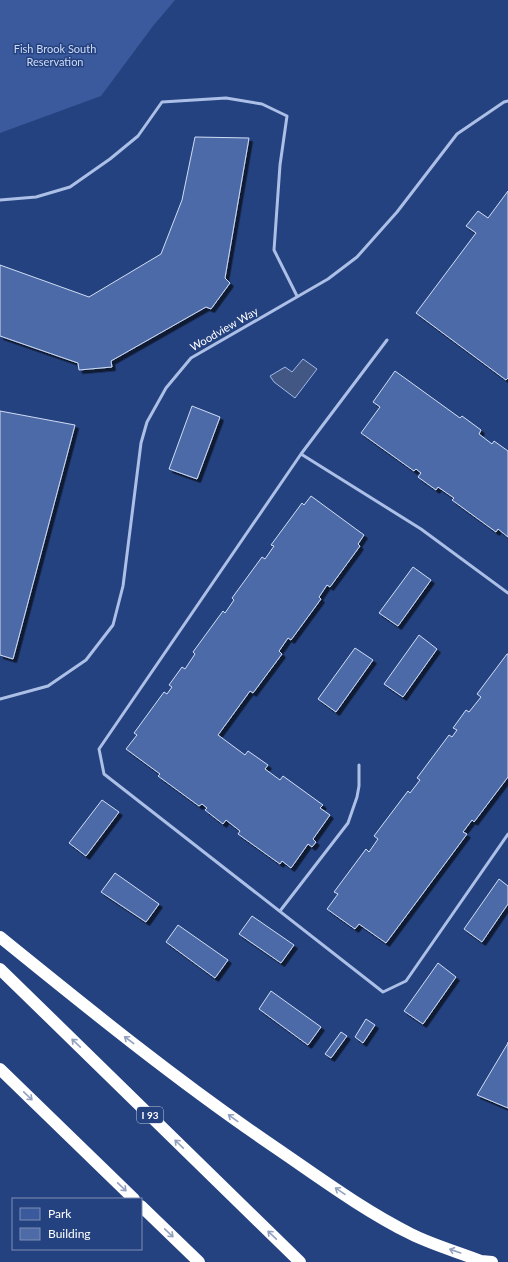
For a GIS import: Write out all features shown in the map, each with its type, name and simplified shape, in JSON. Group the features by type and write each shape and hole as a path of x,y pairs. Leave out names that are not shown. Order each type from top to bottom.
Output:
{"highway":[{"path":"0,937 102,1020 194,1090 245,1127 343,1193 411,1234 481,1261 492,1262"},
{"name":"I 93","path":"0,969 300,1262"},
{"path":"0,1069 133,1198"},
{"path":"142,1207 200,1262"}],"lane":[{"path":"0,200 36,197 70,187 138,136 162,102 226,98 262,104 287,116 280,165 274,250 297,296"},
{"name":"Woodview Way","path":"0,698 48,686 86,660 113,625 123,586 141,443 147,422 166,388 191,358 328,279 357,257 397,212 457,134 504,102 508,101"},
{"path":"387,340 301,454 99,749 104,774 384,992 406,981 508,834"},
{"path":"301,454 421,529 508,593"},
{"path":"280,911 348,823 357,797 359,786 358,765"}],"green space":[{"name":"Fish Brook South Reservation","path":"0,0 175,0 153,26 101,96 0,133"}],"shaded area":[{"path":"303,359 317,369 295,398 274,382 270,376 285,367 292,372"}],"building":[{"path":"195,137 249,138 225,278 230,283 211,309 206,307 111,361 112,367 79,370 78,363 0,336 0,265 89,297 161,254 182,200"},
{"path":"508,191 508,378 506,380 416,313 476,233 466,226 478,211 488,218"},
{"path":"395,371 460,418 462,416 481,430 479,434 492,444 494,441 508,451 508,537 498,529 496,532 452,500 454,498 438,487 436,490 418,477 421,473 416,469 414,471 361,433 380,407 373,402"},
{"path":"192,406 220,417 197,479 169,469"},
{"path":"0,411 75,425 13,659 0,655"},
{"path":"311,496 364,535 358,544 360,546 330,587 327,585 319,597 321,599 291,640 288,638 279,651 282,654 253,693 250,691 218,735 245,755 248,751 268,765 265,769 280,780 283,776 323,805 320,808 330,815 313,839 316,842 312,847 308,844 291,868 282,861 280,864 238,834 240,831 226,820 223,824 205,810 207,808 202,804 199,806 158,776 160,774 126,749 137,735 134,733 164,692 167,694 172,687 169,685 182,667 185,669 195,654 193,652 223,611 225,613 234,600 232,598 262,557 265,559 274,546 271,545 302,503 304,505"},
{"path":"413,567 431,580 398,626 379,613"},
{"path":"419,635 437,649 403,697 384,684"},
{"path":"355,648 373,660 336,712 318,699"},
{"path":"507,654 508,777 474,822 472,820 463,832 467,834 386,943 359,924 355,929 327,909 338,894 334,892 366,849 369,852 378,839 374,836 408,791 410,793 420,780 417,778 449,735 452,737 457,730 453,728 466,710 469,712 481,697 477,694"},
{"path":"102,800 119,812 86,856 69,843"},
{"path":"115,873 159,904 146,922 101,892"},
{"path":"499,879 508,886 508,904 482,942 464,929"},
{"path":"252,916 294,945 281,963 239,934"},
{"path":"178,925 228,960 215,978 166,942"},
{"path":"438,963 456,977 423,1024 404,1011"},
{"path":"271,991 321,1027 308,1045 259,1009"},
{"path":"366,1019 375,1025 363,1043 355,1037"},
{"path":"341,1032 347,1036 331,1058 325,1054"},
{"path":"508,1043 508,1108 477,1095"}]}
